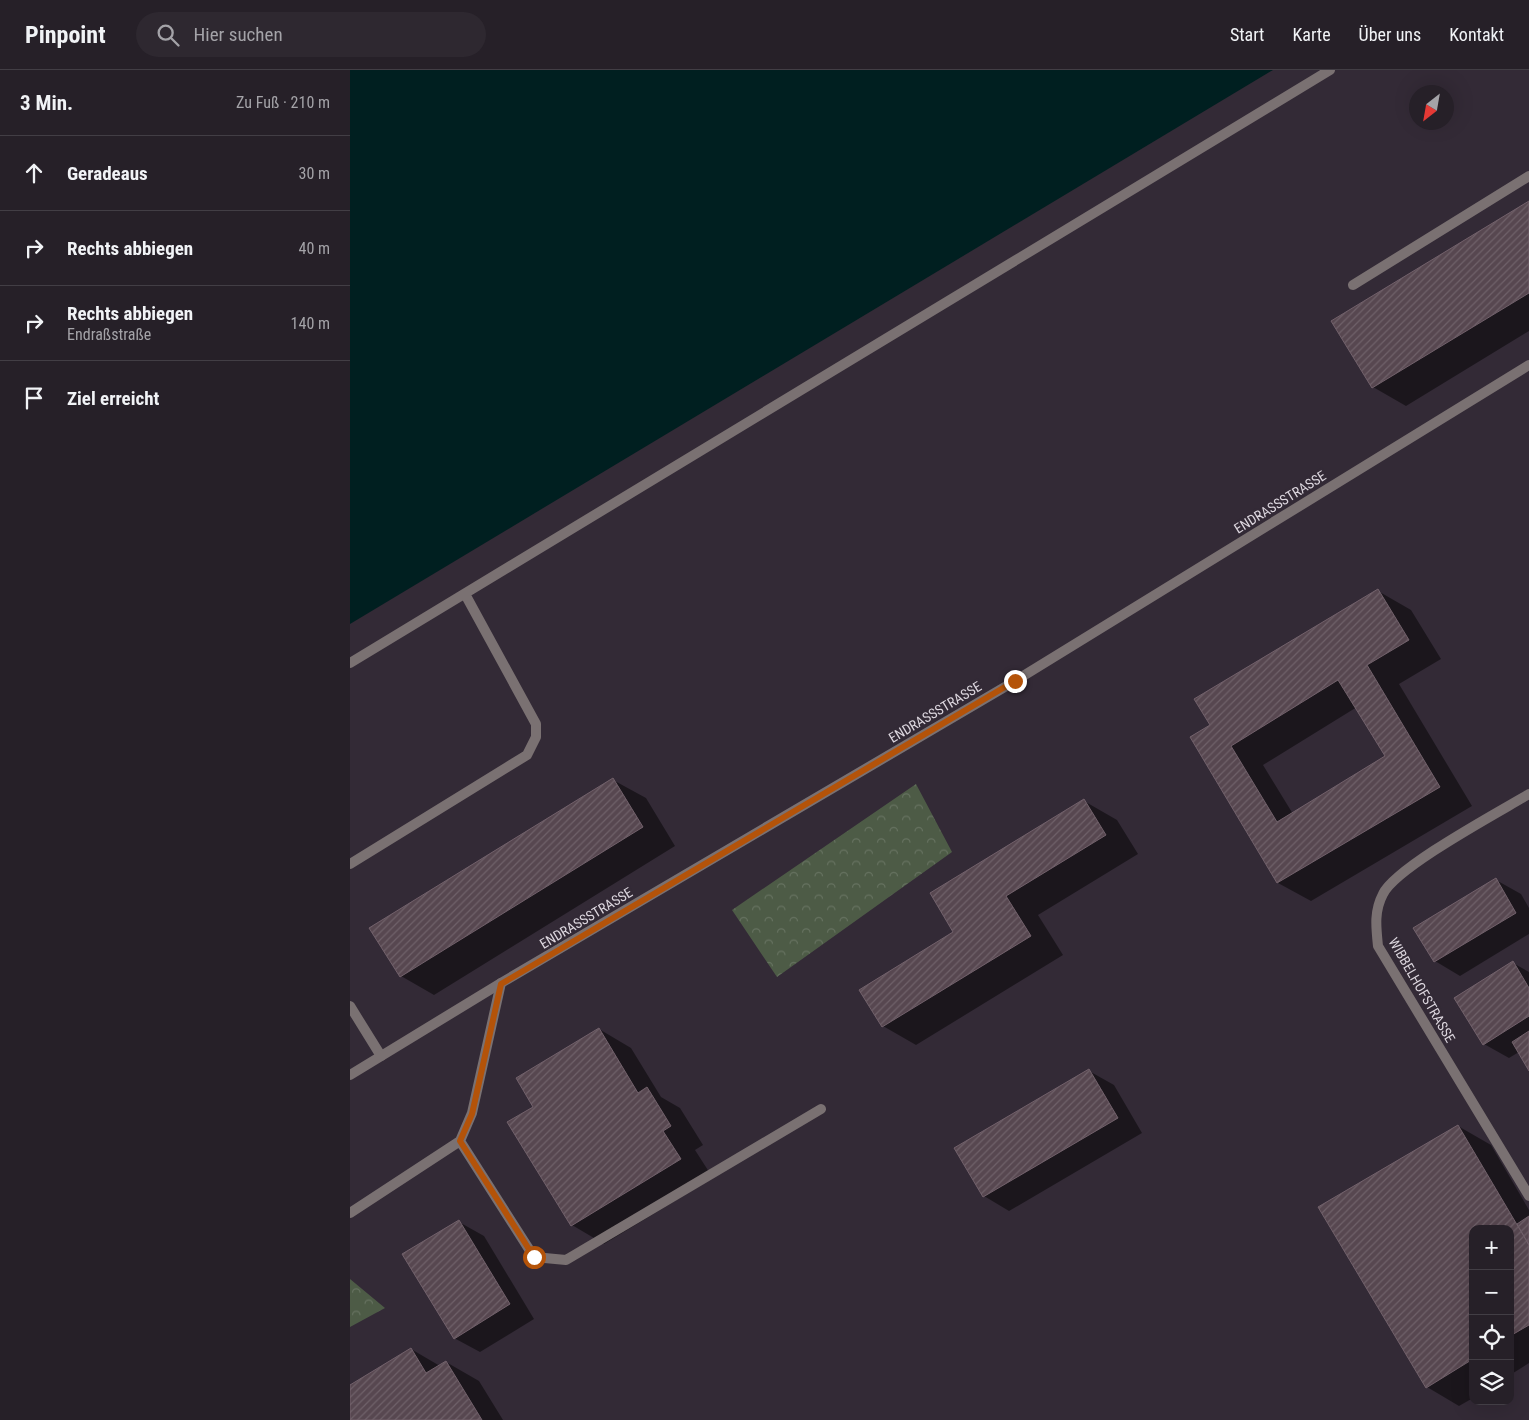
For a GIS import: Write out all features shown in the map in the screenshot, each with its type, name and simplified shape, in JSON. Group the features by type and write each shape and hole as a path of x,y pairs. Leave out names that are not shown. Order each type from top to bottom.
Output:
{"street":[{"path":"350,663 1330,70"},
{"path":"1353,285 1529,176"},
{"name":"ENDRASSSTRASSE","path":"350,1075 1015,681 1529,365"},
{"path":"350,864 527,755 536,737 536,724 465,594"},
{"name":"WIBBELHOFSTRASSE","path":"1529,794 1401,873 1384,893 1375,920 1378,946 1529,1196"},
{"path":"350,1214 460,1141 472,1114 501,984"},
{"path":"350,1006 381,1056"},
{"path":"460,1141 534,1257 566,1260 821,1109"}],"green space":[{"path":"916,784 952,852 777,977 732,910"},
{"path":"350,1279 385,1308 350,1327"}],"shaded area":[{"path":"350,70 1273,70 350,624"}],"building":[{"path":"1529,201 1529,293 1372,388 1331,321"},
{"path":"1378,589 1409,640 1367,665 1440,787 1277,883 1190,737 1210,725 1194,699","holes":["1338,680 1385,756 1277,822 1231,746"]},
{"path":"613,778 643,827 400,977 369,928"},
{"path":"1084,799 1106,835 1006,896 1031,936 882,1027 859,990 953,932 930,893"},
{"path":"1496,878 1516,913 1434,962 1413,928"},
{"path":"1513,961 1529,988 1529,1016 1483,1045 1454,998"},
{"path":"599,1028 638,1093 647,1087 671,1126 663,1131 681,1159 571,1226 507,1122 533,1107 516,1078"},
{"path":"1529,1031 1529,1071 1512,1042"},
{"path":"1089,1069 1118,1118 983,1197 954,1148"},
{"path":"1458,1125 1529,1245 1529,1325 1514,1334 1514,1225 1469,1225 1469,1361 1426,1388 1318,1207"},
{"path":"1529,1216 1529,1245 1517,1224"},
{"path":"459,1220 510,1304 454,1339 402,1254"},
{"path":"411,1348 426,1373 446,1361 482,1420 350,1420 350,1385"}],"route":[{"path":"534,1257 460,1141 472,1114 501,984 1015,681"}]}
